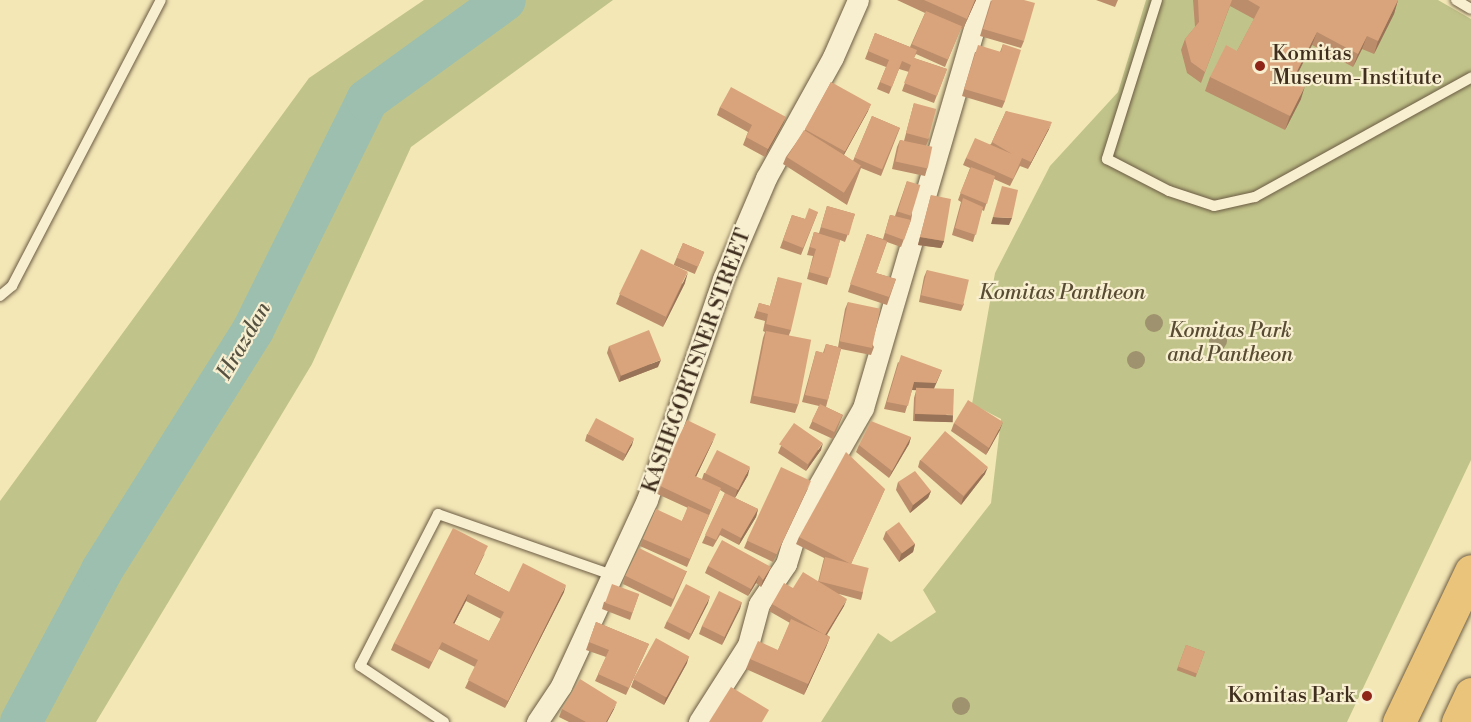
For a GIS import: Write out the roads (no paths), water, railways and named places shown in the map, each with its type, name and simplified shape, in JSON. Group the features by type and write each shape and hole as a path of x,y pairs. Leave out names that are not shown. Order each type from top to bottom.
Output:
{"main road":[{"path":"1399,722 1471,571"},
{"path":"1458,722 1471,694"}],"street":[{"name":"KASHEGORTSNER STREET","path":"537,722 561,686 609,574 647,500 723,279 766,178 833,57 858,0"},
{"path":"699,722 748,645 759,604 786,564 800,518 863,408 982,0"}],"lane":[{"path":"0,296 12,285 161,0"},
{"path":"1157,0 1107,159 1169,191 1214,206 1255,197 1471,78"},
{"path":"1456,0 1471,9"},
{"path":"444,722 360,666 438,514 609,574"}],"waterway":[{"name":"Hrazdan","path":"21,722 102,570 253,330 367,100 505,0"}],"place":[{"name":"Komitas Museum-Institute","path":"1260,66"},
{"name":"Komitas Park","path":"1367,696"}],"park label":[{"name":"Komitas Pantheon","path":"1062,293"},
{"name":"Komitas Park and Pantheon","path":"1230,343"}]}
